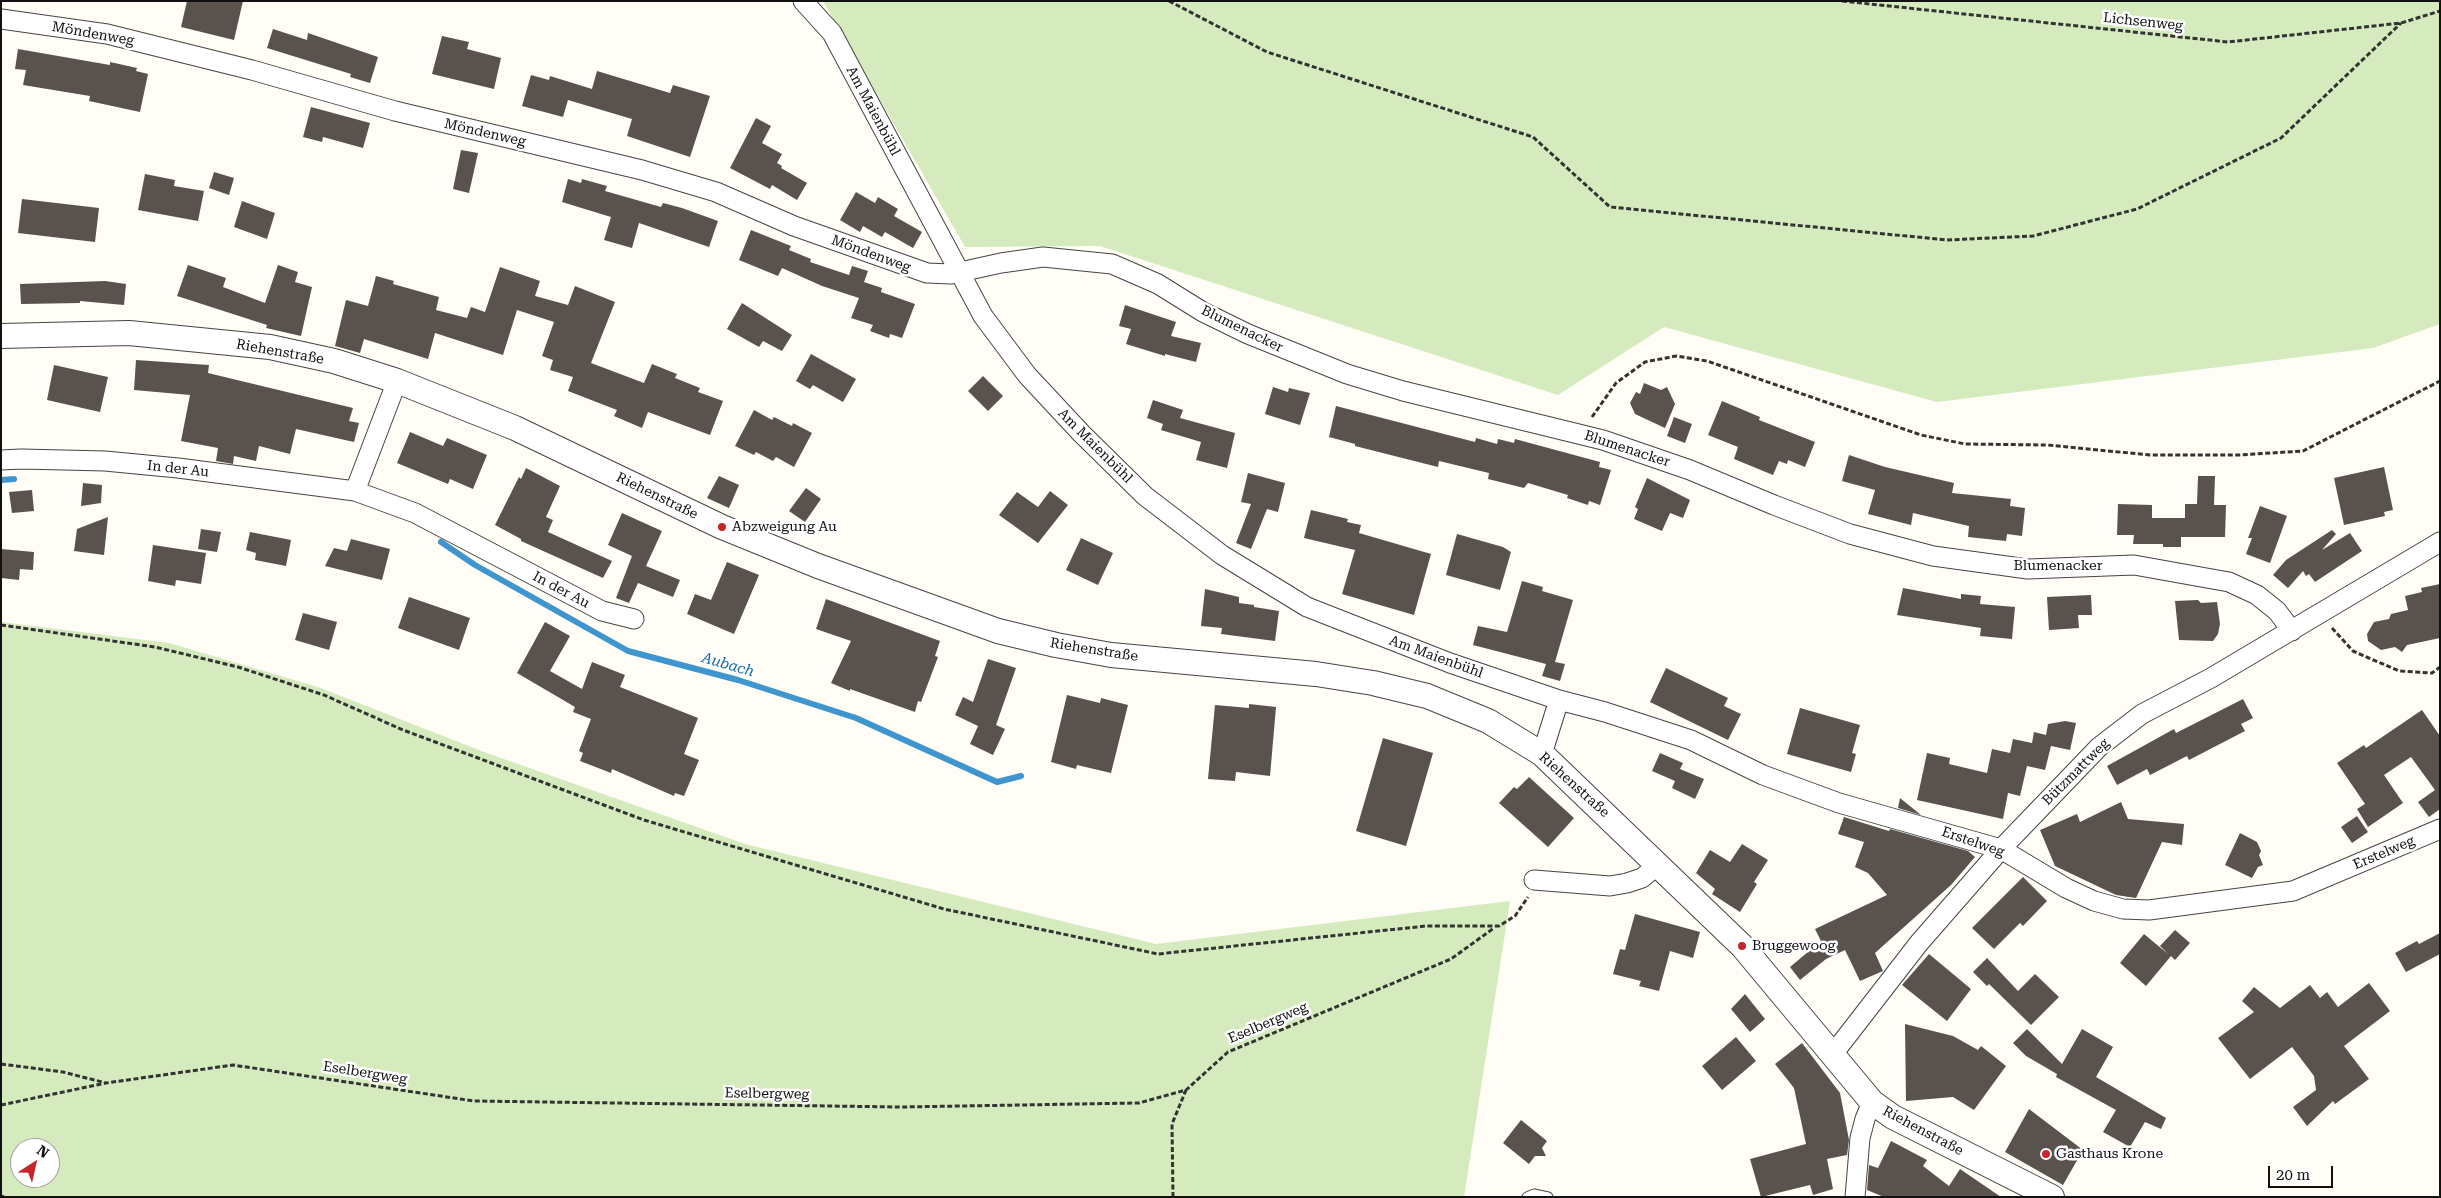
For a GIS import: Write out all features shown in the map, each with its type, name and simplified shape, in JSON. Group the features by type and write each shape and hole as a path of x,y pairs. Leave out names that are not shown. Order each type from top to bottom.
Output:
{"street":[{"name":"Am Maienbühl","path":"803,1 832,33 983,316 1027,375 1145,496 1222,555 1307,607 1412,650 1559,700"},
{"name":"Möndenweg","path":"1,18 107,34 252,70 394,111 642,170 716,192 794,226 927,273 941,275 960,272"},
{"name":"Blumenacker","path":"960,272 1001,263 1043,257 1112,264 1158,284 1203,312 1248,334 1347,374 1403,391 1603,440 1690,470 1850,534 1933,556 2028,569 2134,565 2229,582 2257,595 2277,611 2292,631"},
{"name":"Riehenstraße","path":"1,336 129,333 270,347 334,361 397,381 515,428 722,527 818,566 998,631 1056,645 1111,655 1316,674 1373,683 1427,696 1488,720 1542,754 1659,864 1742,946 1872,1102 1893,1117 2030,1191 2052,1197"},
{"path":"355,491 397,381"},
{"name":"In der Au","path":"1,460 105,461 178,468 355,491 415,513 602,611 634,618"},
{"name":"Bützmattweg","path":"1833,1054 1919,943 2000,849 2098,747 2142,714 2211,678 2440,542"},
{"path":"1542,754 1559,700"},
{"name":"Erstelweg","path":"1559,700 1605,712 1692,740 1763,775 1839,802 2000,849 2066,888 2094,901 2123,909 2149,910 2293,891 2440,829"},
{"path":"1534,880 1610,886 1642,878 1659,864"},
{"path":"1855,1197 1860,1138 1872,1102"}],"lane":[{"path":"1526,1197 1534,1194 1548,1197"}],"path":[{"path":"1170,1 1267,52 1533,137 1610,207 1947,240 2033,236 2137,209 2281,138 2401,23"},
{"name":"Lichsenweg","path":"1842,1 2228,42 2401,23 2440,11"},
{"path":"1582,435 1597,408 1616,383 1645,362 1676,356 1707,361 1922,435 1965,444 2047,446 2150,455 2239,455 2303,451 2440,381"},
{"path":"2319,614 2353,652 2399,671 2432,673 2440,666"},
{"path":"1,625 155,647 238,667 324,696 403,730 644,820 944,909 1083,940 1158,954 1426,926 1494,927"},
{"name":"Eselbergweg","path":"1,1105 106,1083 233,1065 474,1101 901,1107 1139,1103 1186,1090 1228,1052 1451,959 1494,927 1515,916 1532,892 1534,880"},
{"path":"1,1064 63,1072 106,1083"},
{"path":"1173,1197 1172,1124 1186,1090"}],"green space":[{"path":"823,1 2440,1 2440,324 2373,348 1937,402 1664,327 1558,395 1100,246 965,247"},
{"path":"1,622 169,643 318,687 484,752 745,844 1156,944 1510,901 1464,1197 1,1197"}],"building":[{"path":"187,1 243,1 234,40 181,27"},
{"path":"273,29 307,40 308,33 378,57 370,83 350,77 351,74 267,48"},
{"path":"442,36 469,42 467,49 501,58 494,89 432,74"},
{"path":"18,49 110,65 110,62 137,68 136,71 148,74 140,112 89,101 90,96 23,85 26,70 15,69"},
{"path":"597,71 670,93 673,85 710,96 690,157 627,136 632,119 568,100 563,117 522,106 531,75 549,80 550,76 592,89"},
{"path":"311,107 370,123 363,148 323,137 322,142 303,137"},
{"path":"756,118 771,126 762,143 782,154 777,163 782,166 781,168 807,183 797,200 772,185 770,189 730,168"},
{"path":"461,150 478,153 469,193 453,189"},
{"path":"214,172 234,178 229,195 209,188"},
{"path":"145,174 175,180 174,186 204,191 198,221 138,210"},
{"path":"568,179 581,183 582,179 607,186 605,191 661,207 663,203 682,208 718,221 709,247 639,223 632,248 604,240 611,217 562,202"},
{"path":"856,192 875,203 878,197 898,209 894,216 922,232 913,248 885,232 882,237 863,226 860,232 840,220"},
{"path":"22,199 99,208 95,242 18,233"},
{"path":"242,201 275,213 267,239 234,227"},
{"path":"751,230 791,246 789,250 811,259 810,262 849,275 852,266 868,271 864,282 882,288 881,292 915,304 902,338 890,334 889,338 870,331 873,325 851,318 859,298 822,286 782,268 778,276 739,260"},
{"path":"188,265 226,278 223,287 265,303 278,265 298,272 295,282 312,287 301,336 266,328 267,325 177,296"},
{"path":"500,267 540,281 535,296 568,305 575,286 615,302 591,363 644,383 652,364 677,374 675,378 700,388 698,392 723,401 710,435 648,412 642,428 614,416 617,410 568,391 573,377 550,370 553,360 542,356 554,322 517,310 503,355 435,333 428,359 364,339 360,353 335,346 346,300 368,306 376,276 394,281 393,284 439,297 436,310 467,318 471,307 485,312"},
{"path":"105,281 126,284 124,305 80,301 80,303 21,304 20,284"},
{"path":"742,303 792,335 782,351 763,341 759,347 727,329"},
{"path":"1125,305 1176,322 1171,336 1201,343 1196,362 1165,354 1165,356 1126,344 1131,329 1119,326"},
{"path":"811,354 856,379 843,402 813,385 810,389 796,381"},
{"path":"136,360 209,365 208,373 353,408 349,421 359,423 354,442 296,429 290,454 259,446 256,461 234,456 233,464 216,461 218,448 181,441 190,395 134,390"},
{"path":"54,365 108,377 100,412 47,400"},
{"path":"983,376 1003,396 988,411 968,391"},
{"path":"1644,383 1661,390 1667,387 1675,404 1665,428 1635,414 1630,403 1636,392 1640,394"},
{"path":"1273,387 1288,392 1289,388 1310,393 1300,425 1265,414"},
{"path":"1153,400 1183,410 1180,418 1235,433 1227,468 1196,460 1201,442 1161,430 1163,424 1147,418"},
{"path":"1722,401 1760,417 1759,420 1815,442 1805,467 1788,460 1787,464 1779,461 1773,475 1734,459 1738,447 1708,435"},
{"path":"1336,406 1475,442 1476,438 1497,444 1498,439 1514,443 1515,439 1600,462 1599,467 1611,470 1600,505 1589,501 1588,505 1567,498 1568,495 1528,483 1524,488 1488,479 1489,473 1439,461 1438,467 1355,446 1355,444 1329,437"},
{"path":"754,410 772,420 774,417 792,426 793,423 812,433 794,467 776,457 773,461 756,452 754,455 735,446"},
{"path":"1674,417 1692,424 1685,443 1667,436"},
{"path":"410,432 443,446 447,438 487,455 473,489 450,479 448,484 397,463"},
{"path":"1849,455 1885,467 1954,483 1952,493 2011,499 2010,506 2025,508 2022,536 2007,534 2006,541 1968,537 1969,526 1913,513 1911,525 1868,514 1875,490 1842,481"},
{"path":"2384,467 2393,510 2384,512 2385,516 2344,525 2334,478"},
{"path":"526,468 560,486 546,517 553,520 548,532 612,561 603,578 521,541 521,539 495,525 519,477 521,479"},
{"path":"1248,473 1285,483 1278,512 1267,509 1251,549 1236,543 1251,504 1241,502"},
{"path":"719,476 739,485 729,508 707,498"},
{"path":"2198,476 2215,476 2214,505 2226,505 2225,537 2181,537 2181,547 2163,547 2163,544 2133,544 2134,535 2117,535 2118,504 2152,505 2152,518 2185,518 2185,504 2197,504"},
{"path":"1647,478 1690,500 1683,518 1670,513 1662,531 1634,519 1638,509 1635,507"},
{"path":"83,483 102,485 101,503 81,506"},
{"path":"806,488 821,499 805,522 789,511"},
{"path":"32,490 34,511 12,513 9,492"},
{"path":"1050,491 1068,505 1038,543 999,515 1017,492 1038,507"},
{"path":"2260,506 2287,516 2270,563 2246,554 2252,538 2248,538"},
{"path":"1311,510 1348,519 1347,522 1361,525 1359,533 1431,554 1414,615 1342,594 1355,550 1304,538"},
{"path":"622,513 662,531 646,566 680,580 673,597 638,583 629,603 616,598 632,556 608,545"},
{"path":"108,517 104,555 74,551 77,529"},
{"path":"201,529 221,532 217,552 198,549"},
{"path":"2332,530 2336,534 2322,550 2350,533 2362,551 2315,582 2309,574 2306,576 2303,571 2288,588 2273,575 2286,560"},
{"path":"250,532 291,540 286,566 255,560 256,553 246,550"},
{"path":"1457,534 1503,547 1511,552 1500,590 1446,575"},
{"path":"1081,538 1113,553 1098,585 1066,570"},
{"path":"351,539 390,549 382,580 325,566 334,548 347,551"},
{"path":"153,545 206,553 201,584 176,580 175,586 148,581"},
{"path":"1,549 34,552 33,570 20,569 19,580 1,578"},
{"path":"727,562 759,575 734,634 687,614 695,594 711,600"},
{"path":"1522,581 1543,587 1542,591 1573,600 1555,662 1565,664 1560,681 1542,676 1546,664 1473,645 1478,626 1507,632"},
{"path":"2440,584 2440,638 2407,645 2402,652 2395,647 2381,650 2368,641 2367,634 2374,622 2389,619 2391,614 2408,610 2405,596 2422,592 2421,588"},
{"path":"1903,588 1961,599 1961,594 1981,596 1980,604 2015,607 2012,639 1980,636 1981,628 1897,615"},
{"path":"1205,589 1239,597 1239,603 1279,611 1275,641 1221,634 1222,628 1201,626"},
{"path":"2091,595 2092,615 2078,615 2079,628 2049,630 2047,597"},
{"path":"409,597 470,618 459,650 398,628"},
{"path":"826,599 940,641 935,656 938,657 921,702 918,701 915,712 831,683 851,641 816,629"},
{"path":"2198,600 2201,603 2217,602 2220,624 2218,634 2213,641 2179,640 2175,601"},
{"path":"303,613 337,622 329,650 295,640"},
{"path":"545,622 570,636 550,671 582,689 592,662 625,675 620,687 698,718 684,754 699,760 684,796 675,793 674,796 612,769 611,773 580,761 583,753 579,751 591,719 573,712 575,707 517,673"},
{"path":"988,659 1016,668 996,725 1005,729 993,755 970,744 978,726 955,715 963,697 973,702"},
{"path":"1666,668 1728,698 1724,706 1741,714 1728,740 1650,702"},
{"path":"1067,695 1100,703 1101,698 1128,705 1111,773 1077,765 1076,769 1051,762"},
{"path":"2243,699 2253,718 2241,724 2245,731 2189,760 2187,756 2150,775 2147,769 2117,785 2107,766 2174,729 2176,733"},
{"path":"1249,704 1276,707 1270,776 1236,772 1235,781 1208,779 1215,705 1249,708"},
{"path":"1800,708 1860,725 1852,753 1856,754 1851,772 1787,754"},
{"path":"2422,710 2440,736 2440,809 2429,817 2418,802 2435,790 2411,757 2384,775 2403,803 2368,827 2357,809 2365,804 2337,763 2364,745 2366,748"},
{"path":"2065,721 2076,723 2070,750 2051,746 2045,770 2027,766 2020,796 2008,793 2003,819 1917,800 1927,753 1950,758 1949,764 1987,773 1992,749 2010,753 2013,739 2032,743 2034,732 2046,735 2048,724"},
{"path":"1383,738 1433,753 1406,846 1356,831"},
{"path":"1660,753 1683,763 1680,769 1704,779 1695,799 1672,788 1675,781 1652,771"},
{"path":"1529,777 1574,818 1548,847 1499,803 1514,787 1517,789"},
{"path":"1900,798 1921,815 1898,808"},
{"path":"2121,802 2128,819 2184,824 2182,845 2162,842 2136,898 2116,895 2055,866 2040,830 2077,814 2080,822"},
{"path":"2357,816 2368,832 2352,843 2341,827"},
{"path":"1844,817 1889,831 1890,829 1968,851 1975,857 1951,885 1875,953 1883,971 1860,981 1845,950 1826,959 1800,980 1790,967 1821,941 1815,929 1887,895 1868,873 1855,867 1864,842 1838,834"},
{"path":"2240,833 2257,842 2261,851 2259,855 2263,865 2258,867 2252,878 2225,865"},
{"path":"1742,844 1768,860 1754,882 1757,884 1740,912 1712,894 1715,889 1696,873 1710,850 1730,862"},
{"path":"2023,877 2047,901 2023,926 2020,923 1994,949 1972,928"},
{"path":"1635,914 1700,932 1693,958 1670,951 1659,991 1639,986 1641,981 1613,974 1620,949 1625,950"},
{"path":"2175,930 2190,943 2175,960 2171,956 2146,986 2120,963 2144,934 2168,954 2160,946"},
{"path":"2440,933 2440,954 2406,972 2395,953 2417,941 2419,944"},
{"path":"1929,954 1971,989 1947,1021 1902,985"},
{"path":"1987,958 2018,991 2035,974 2059,997 2031,1025 1989,984 1987,986 1973,972"},
{"path":"2369,983 2390,1011 2344,1046 2369,1079 2335,1104 2333,1101 2307,1126 2293,1107 2316,1090 2314,1076 2292,1047 2250,1079 2218,1038 2254,1012 2242,1001 2254,987 2280,1008 2310,985 2320,998 2327,992 2338,1007"},
{"path":"1745,994 1765,1019 1750,1032 1731,1009"},
{"path":"1905,1024 1953,1036 1978,1050 1981,1046 2006,1066 1974,1110 1953,1097 1906,1101"},
{"path":"2027,1029 2062,1064 2082,1029 2113,1047 2096,1077 2166,1118 2161,1129 2145,1122 2130,1147 2103,1132 2116,1110 2056,1077 2057,1074 2026,1056 2013,1043"},
{"path":"1736,1037 1756,1061 1722,1090 1702,1066"},
{"path":"1802,1043 1840,1093 1849,1140 1847,1155 1827,1159 1833,1189 1813,1195 1810,1185 1761,1197 1750,1159 1806,1144 1794,1088 1775,1064"},
{"name":"Gasthaus Krone","path":"2029,1109 2083,1150 2063,1185 2005,1152"},
{"path":"1521,1120 1547,1141 1542,1148 1546,1156 1535,1156 1529,1164 1503,1143"},
{"path":"1891,1141 1927,1160 1923,1166 1949,1186 1960,1169 2001,1197 1884,1197 1867,1190 1869,1165 1878,1168"}],"waterway":[{"name":"Aubach","path":"1,480 14,479"},
{"name":"Aubach","path":"441,542 475,565 628,651 738,680 856,718 997,782 1021,776"}],"place":[{"name":"Abzweigung Au","path":"722,527"},
{"name":"Bruggewoog","path":"1742,946"},
{"name":"Gasthaus Krone","path":"2046,1154"}]}
